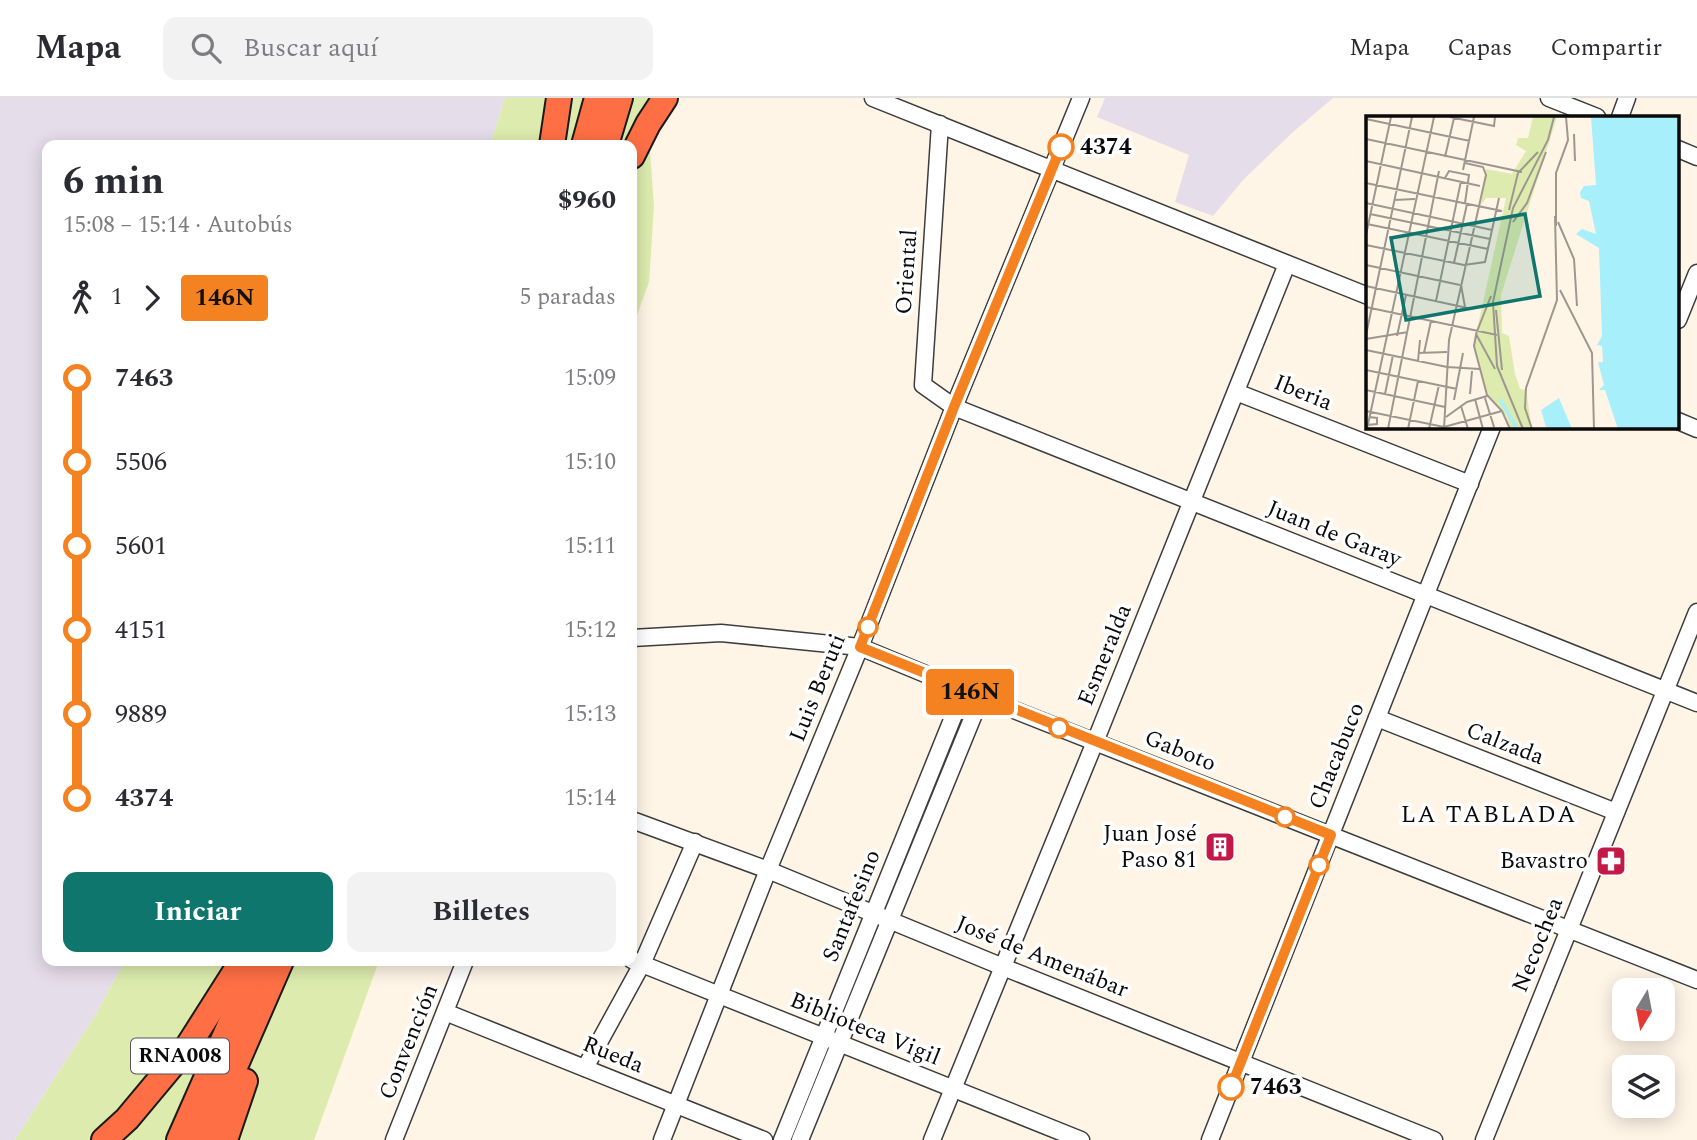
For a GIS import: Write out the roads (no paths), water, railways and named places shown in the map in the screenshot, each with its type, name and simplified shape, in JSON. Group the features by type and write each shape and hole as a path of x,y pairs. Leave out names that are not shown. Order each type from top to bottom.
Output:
{"highway":[{"path":"553,140 559,98"},
{"path":"585,140 597,98"},
{"path":"608,140 620,98"},
{"path":"637,146 665,98"},
{"name":"RNA008","path":"104,1140 127,1119 188,1046 239,966"},
{"name":"RNA008","path":"179,1140 256,966"},
{"path":"225,1140 281,966"},
{"name":"RNA008","path":"203,1140 281,966"}],"street":[{"path":"873,98 1366,295"},
{"name":"Luis Beruti","path":"663,1140 768,870 1081,98"},
{"path":"1549,98 1594,116"},
{"path":"1620,116 1628,98"},
{"name":"Oriental","path":"940,124 923,385 954,407"},
{"path":"1680,150 1697,157"},
{"name":"Esmeralda","path":"932,1140 1287,264"},
{"path":"1680,315 1697,273"},
{"name":"Iberia","path":"1236,392 1470,484"},
{"name":"Juan de Garay","path":"954,407 1697,703"},
{"path":"1680,422 1697,429"},
{"name":"Chacabuco","path":"1210,1140 1491,429"},
{"name":"Necochea","path":"1484,1140 1697,612"},
{"name":"Gaboto","path":"637,638 721,633 860,647 1697,980"},
{"name":"Santafesino","path":"782,1140 964,690"},
{"name":"Santafesino","path":"800,1140 981,696"},
{"name":"Calzada","path":"1377,718 1616,812"},
{"name":"José de Amenábar","path":"637,822 768,870 1434,1140"},
{"path":"637,962 695,842"},
{"name":"Biblioteca Vigil","path":"637,962 1081,1140"},
{"name":"Convención","path":"394,1140 463,966"},
{"path":"584,1068 635,966"},
{"name":"Rueda","path":"445,1012 764,1140"}],"place":[{"name":"4374","path":"1061,147"},
{"name":"Juan José Paso 81","path":"1220,847"},
{"name":"Bavastro","path":"1611,861"},
{"name":"7463","path":"1231,1087"}],"district":[{"name":"LA TABLADA","path":"1489,815"}]}
